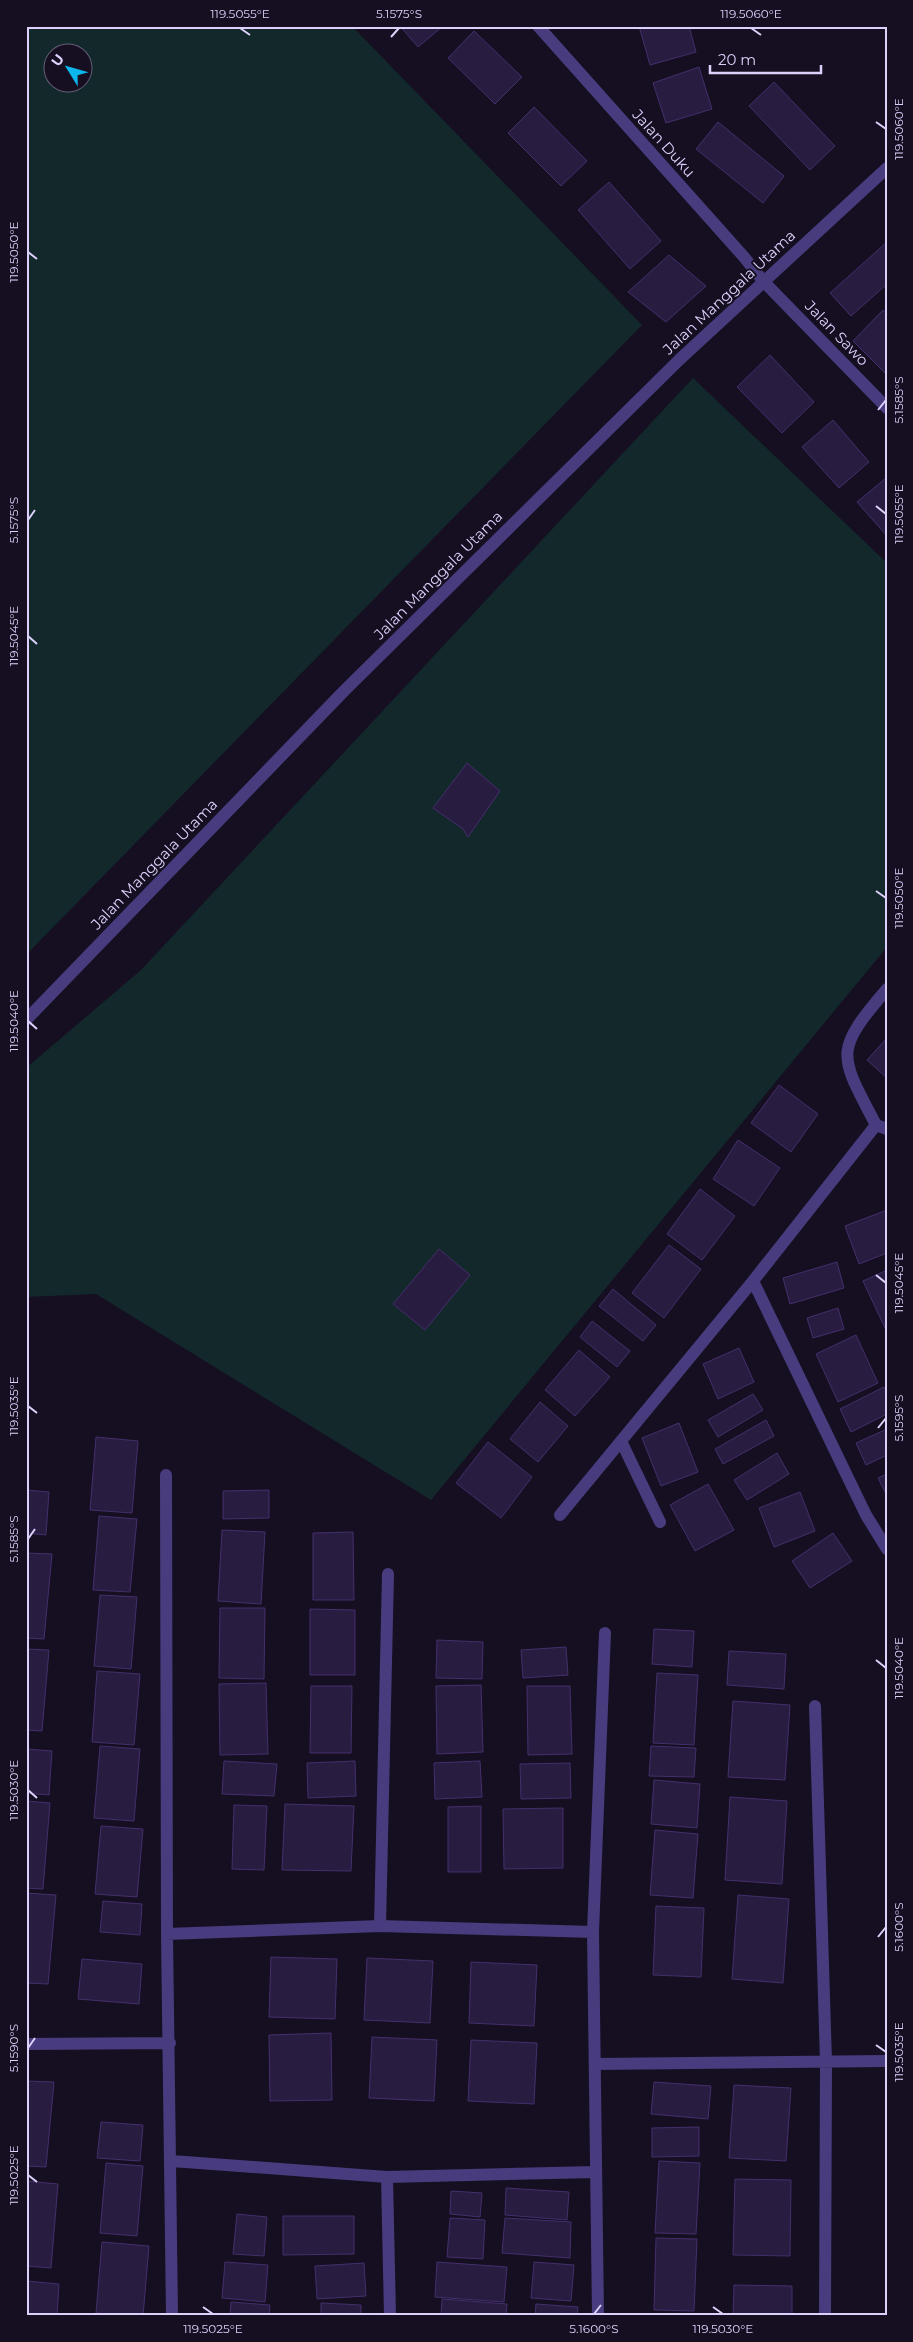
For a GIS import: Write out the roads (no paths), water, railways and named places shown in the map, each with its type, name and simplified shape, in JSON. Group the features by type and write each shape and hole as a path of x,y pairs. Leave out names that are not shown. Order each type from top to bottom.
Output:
{"street":[{"name":"Jalan Duku","path":"538,26 738,250 764,282"},
{"name":"Jalan Manggala Utama","path":"26,1020 358,677 679,360 887,168"},
{"name":"Jalan Sawo","path":"764,282 887,408"},
{"path":"560,1515 881,1127 852,1080 846,1056 851,1037 863,1017 887,989"},
{"path":"753,1281 866,1515 887,1549"},
{"path":"621,1441 660,1522"},
{"path":"166,1475 172,2316"},
{"path":"380,1926 388,1574"},
{"path":"598,2316 593,1932 605,1633"},
{"path":"815,1706 826,2062 825,2316"},
{"path":"168,1934 380,1926 593,1932"},
{"path":"26,2044 170,2043"},
{"path":"595,2064 887,2061"},
{"path":"172,2160 387,2177 595,2172"},
{"path":"387,2177 390,2316"}]}
